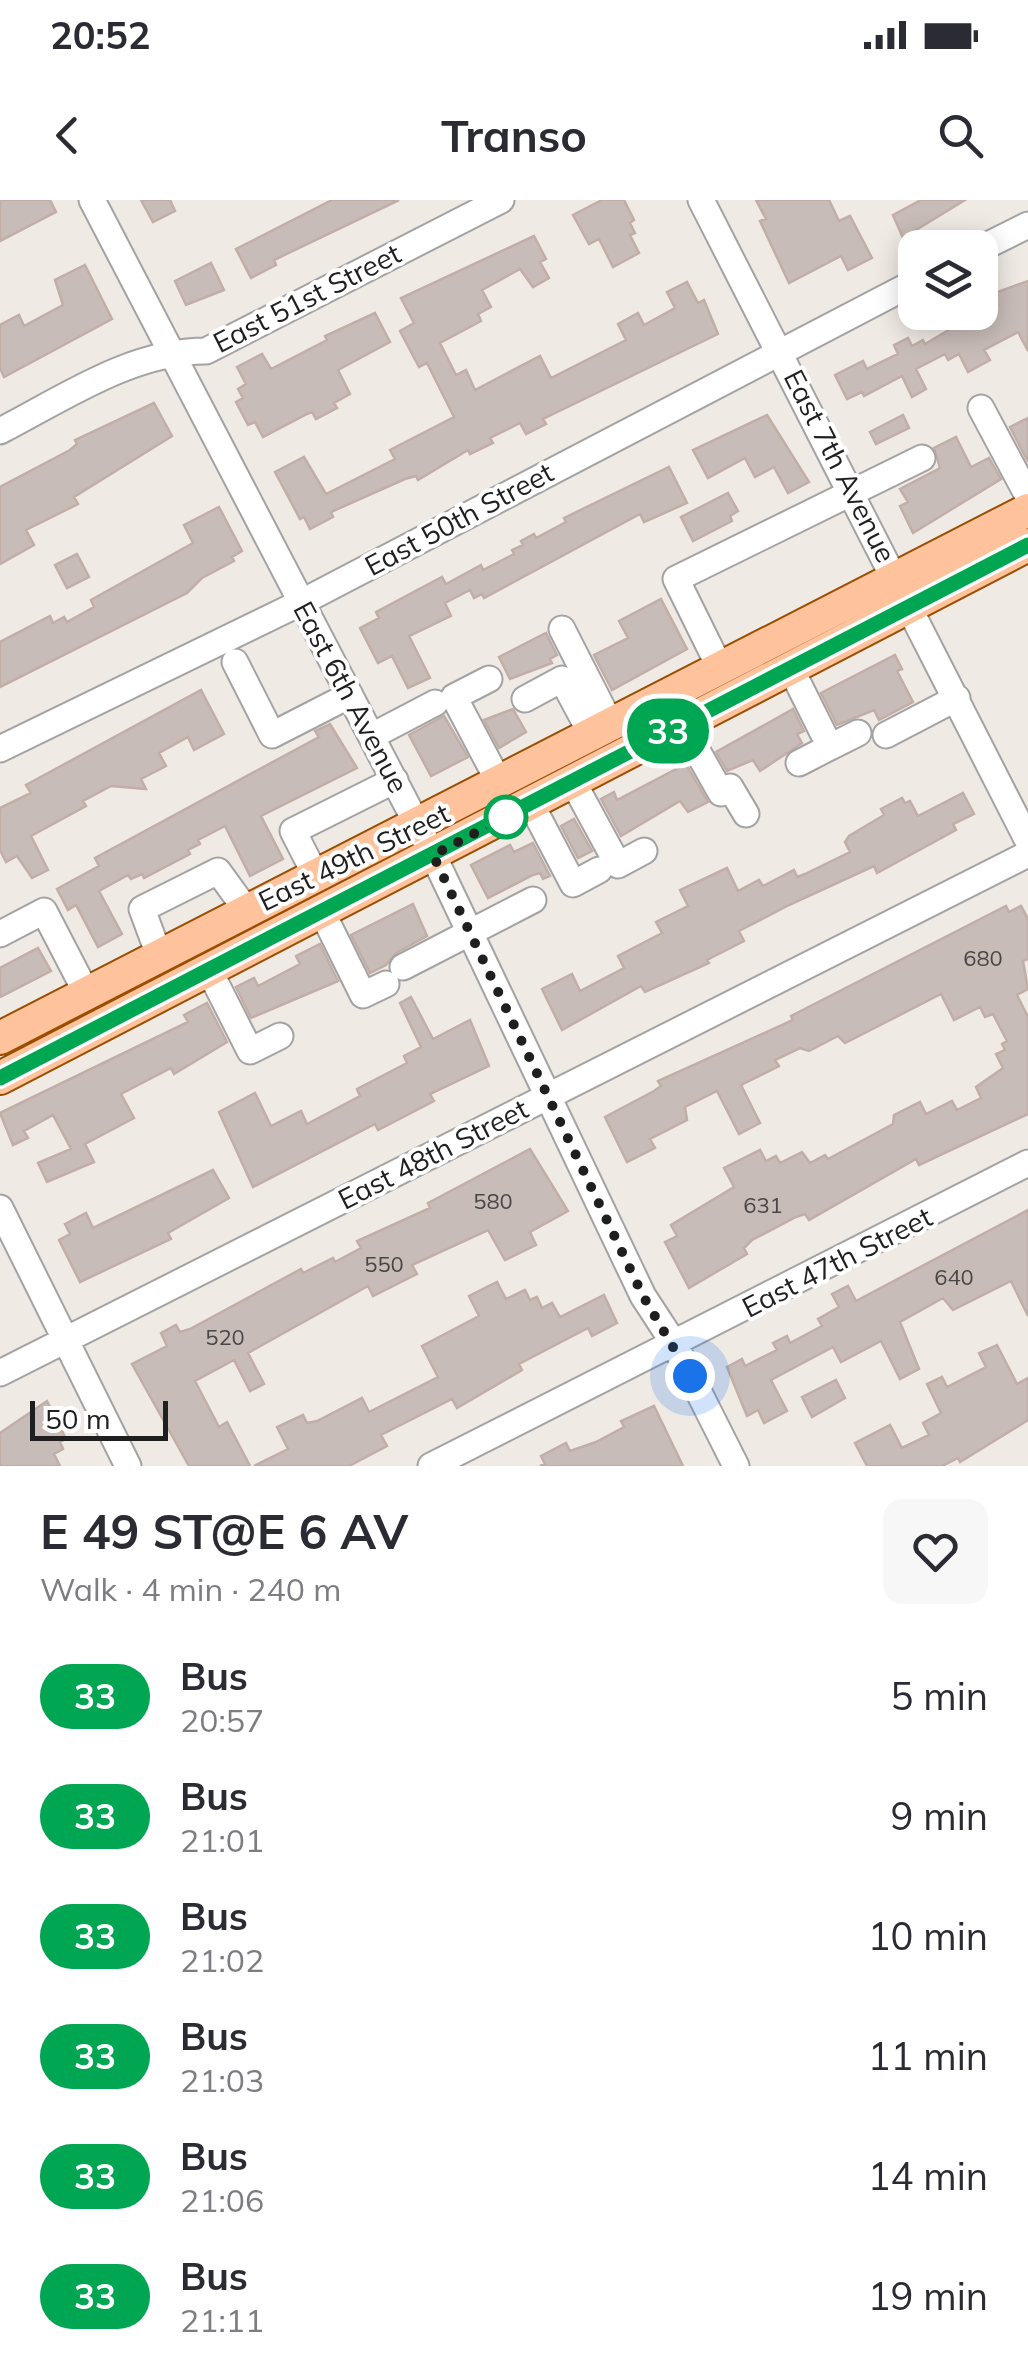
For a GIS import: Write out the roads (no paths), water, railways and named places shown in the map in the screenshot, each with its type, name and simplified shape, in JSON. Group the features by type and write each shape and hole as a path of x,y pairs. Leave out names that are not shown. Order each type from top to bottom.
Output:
{"main road":[{"name":"East 49th Street","path":"0,1038 316,878 530,804 790,667 1028,510"},
{"name":"East 49th Street","path":"0,1078 322,912 426,841 500,784 721,670 904,591 1028,545"},
{"path":"0,1052 72,1014 87,994"}],"street":[{"name":"East 6th Avenue","path":"92,200 426,841 643,1296 675,1346 736,1466"},
{"name":"East 51st Street","path":"0,432 105,376 172,351 206,351 500,200"},
{"name":"East 7th Avenue","path":"701,200 904,591 1028,841"},
{"path":"998,240 1028,225"},
{"name":"East 50th Street","path":"0,750 302,602 898,291"},
{"path":"981,408 1028,496"},
{"path":"721,670 676,578 922,458"},
{"path":"562,629 602,732"},
{"path":"235,662 272,735 350,695"},
{"path":"790,667 830,747"},
{"path":"489,679 454,698 500,784"},
{"path":"525,699 562,679 602,732"},
{"path":"886,734 957,698"},
{"path":"372,736 435,703"},
{"path":"682,724 721,792 730,787 746,814"},
{"path":"799,762 858,732"},
{"path":"316,878 293,831 394,780"},
{"path":"572,782 618,866 644,851"},
{"path":"530,804 573,884"},
{"name":"East 48th Street","path":"0,1374 1028,854"},
{"path":"322,912 363,995 471,933 599,870"},
{"path":"158,955 142,909 218,871 247,911"},
{"path":"0,934 44,911 87,994"},
{"path":"209,970 250,1052 280,1036"},
{"name":"East 47th Street","path":"431,1466 675,1346 1028,1163"},
{"path":"1,1212 68,1338 128,1466"}]}
